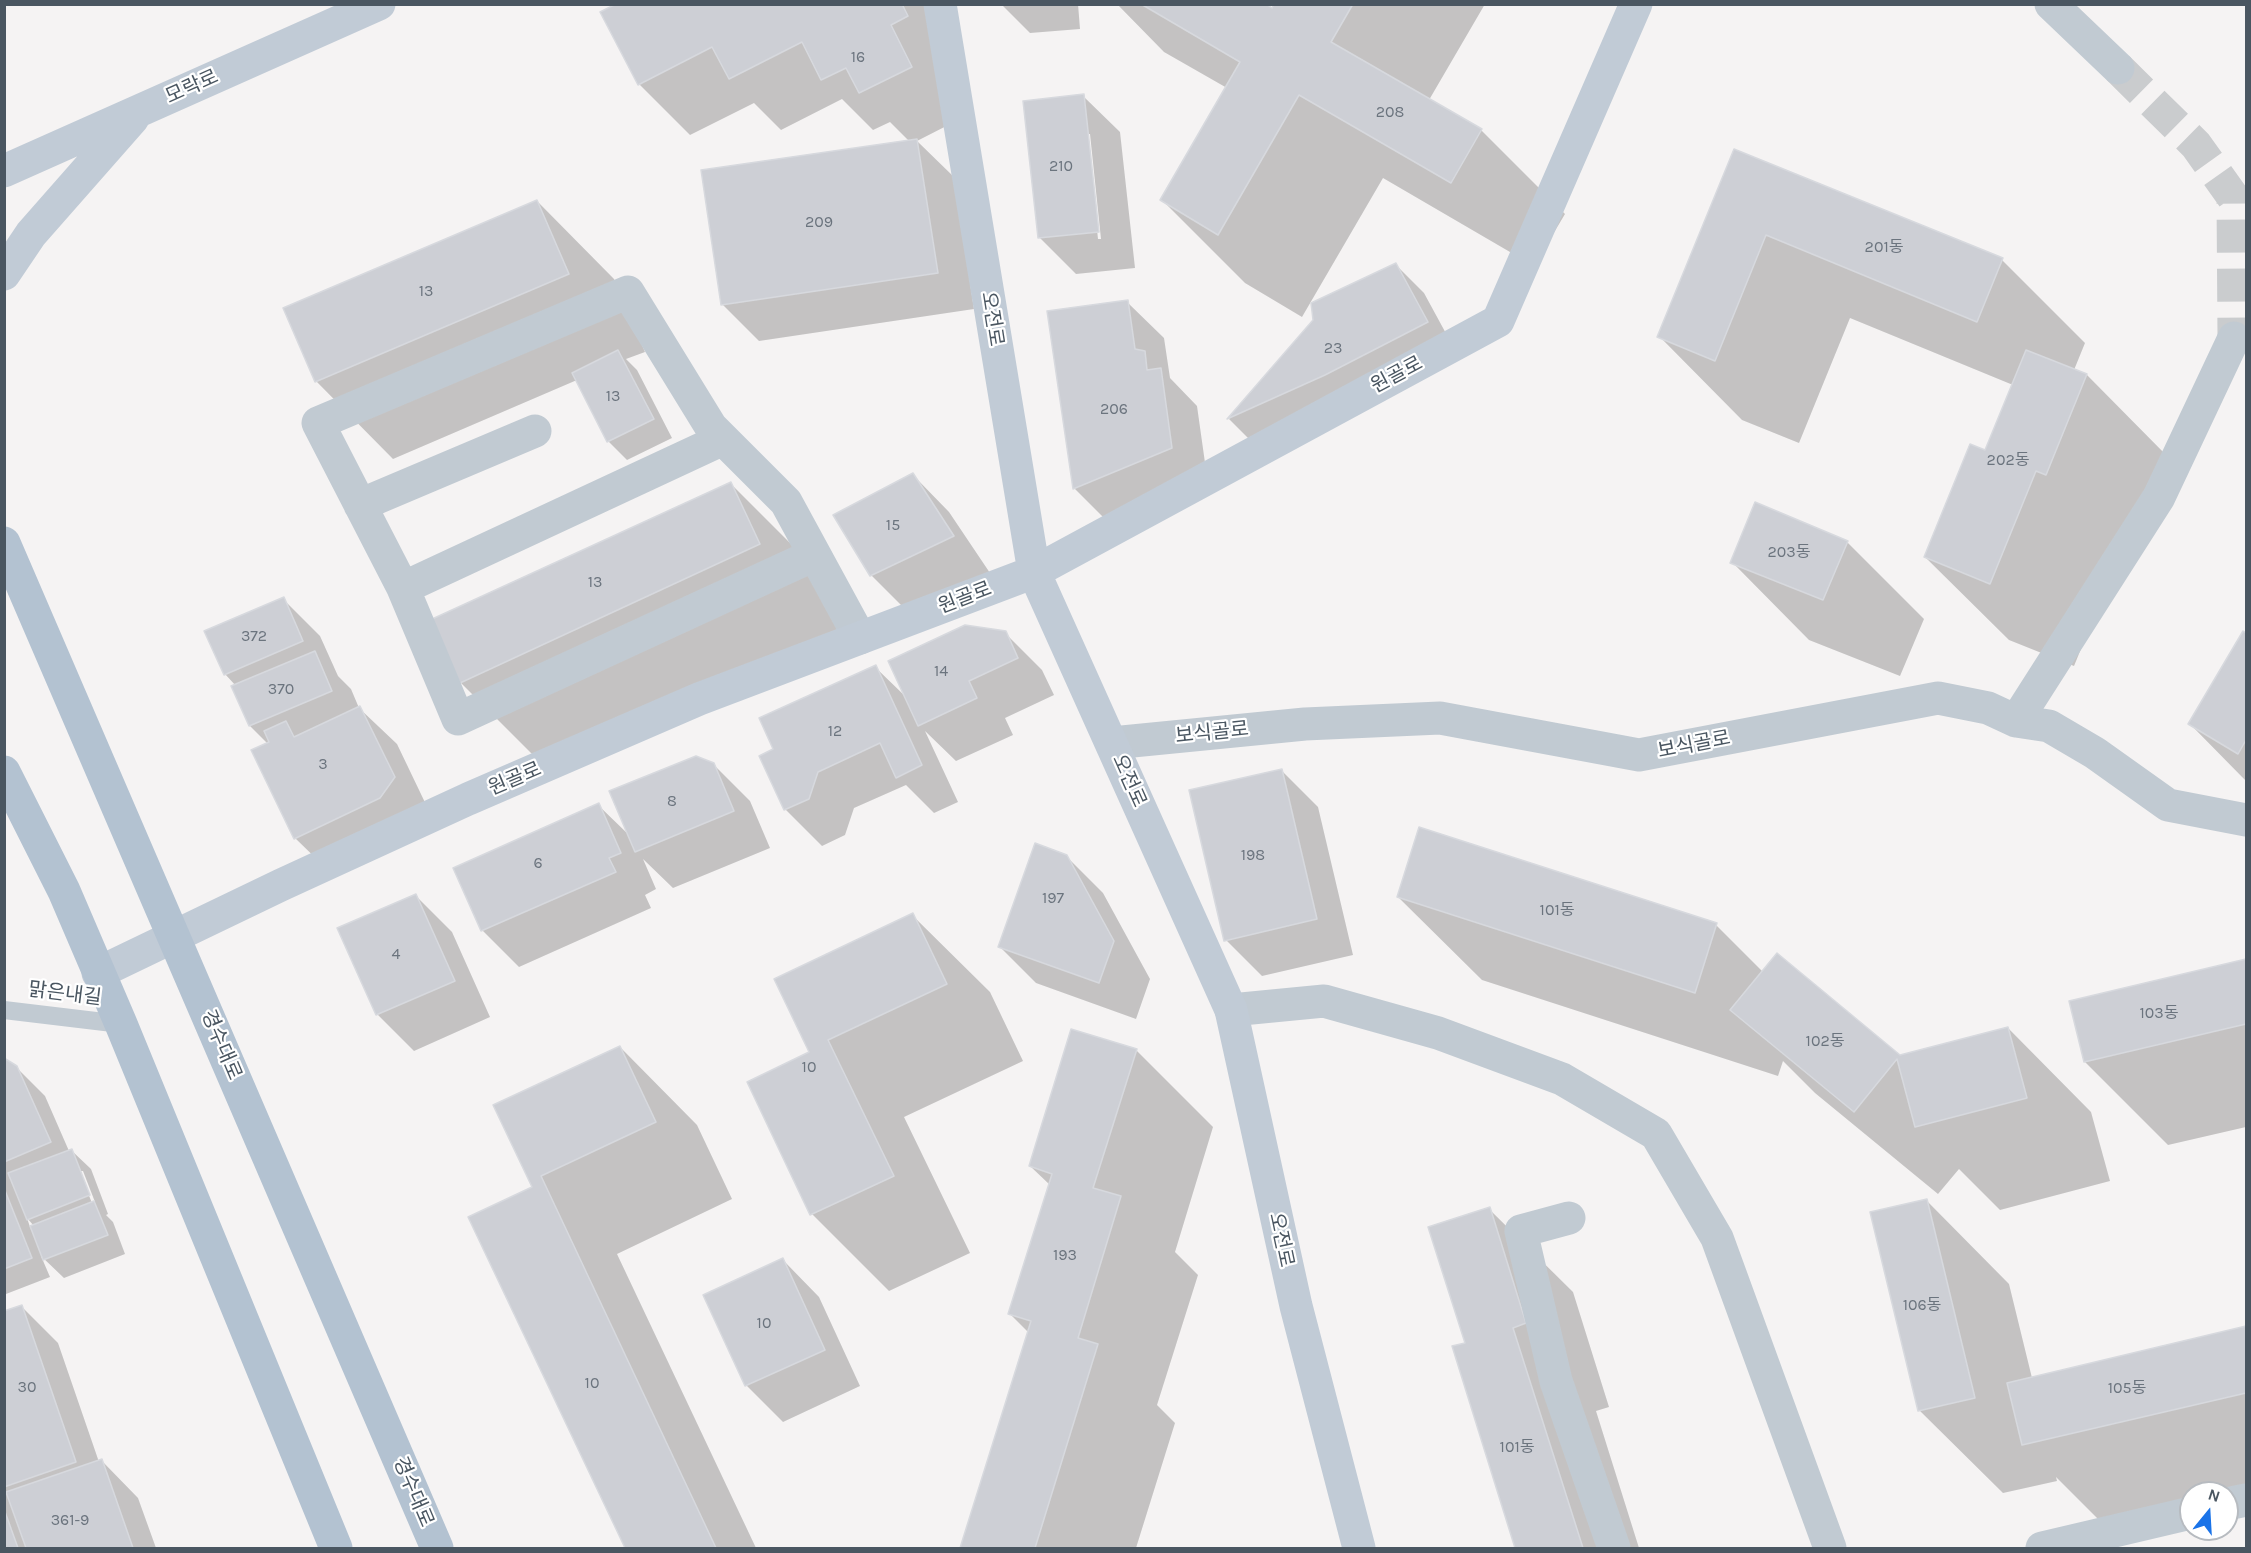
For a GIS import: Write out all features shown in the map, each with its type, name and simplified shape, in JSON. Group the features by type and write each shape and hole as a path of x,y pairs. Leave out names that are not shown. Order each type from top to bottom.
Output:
{"main road":[{"name":"경수대로","path":"4,543 437,1548"},
{"path":"4,772 64,891 121,1024 336,1548"}],"street":[{"name":"모락로","path":"4,171 379,4"},
{"name":"오전로","path":"940,4 1034,572 1231,1010 1296,1306 1359,1548"},
{"name":"원골로","path":"98,973 468,799 699,699 1034,572 1498,321 1636,4"},
{"path":"2051,4 2118,68"},
{"path":"4,274 31,234 140,110"},
{"path":"814,555 458,719 403,588 318,423 628,292 711,427 786,502 860,638"},
{"path":"2016,721 2159,497 2234,338"},
{"path":"360,505 535,430"},
{"path":"403,588 723,439"},
{"name":"보식골로","path":"1112,743 1305,724 1440,718 1640,755 1938,698 1988,708 2016,721 2049,726 2095,753 2168,805 2247,820"},
{"path":"1231,1010 1324,1001 1438,1033 1562,1080 1656,1134 1717,1238 1830,1548"},
{"path":"1569,1218 1521,1232 1556,1382 1614,1548"},
{"path":"2042,1548 2179,1516"}],"lane":[{"name":"맑은내길","path":"4,1010 121,1024"}],"building":[{"path":"616,4 902,4 908,16 891,25 912,67 859,93 846,68 821,80 802,42 729,79 712,47 638,85 600,12"},
{"path":"1141,4 1266,4 1272,8 1274,4 1353,4 1331,42 1482,129 1451,183 1299,95 1218,235 1160,200 1240,62"},
{"path":"1084,94 1099,232 1038,238 1023,101"},
{"path":"917,139 938,273 721,305 701,170"},
{"path":"1734,149 2003,258 1977,322 1766,235 1715,361 1657,337"},
{"path":"537,200 569,274 315,382 283,308"},
{"path":"1396,263 1428,322 1325,375 1227,419 1313,320 1311,303"},
{"path":"1128,300 1135,349 1145,351 1147,370 1161,368 1172,448 1073,489 1047,311"},
{"path":"618,350 654,419 607,442 572,373"},
{"path":"2026,350 2087,374 2046,475 2036,471 1990,584 1924,557 1970,444 1985,450"},
{"path":"913,473 954,536 870,576 833,515"},
{"path":"731,482 760,544 460,683 430,620"},
{"path":"1755,502 1848,541 1823,600 1730,563"},
{"path":"284,597 303,641 224,675 204,631"},
{"path":"965,625 1006,631 1018,658 969,681 977,698 918,726 888,661"},
{"path":"2243,631 2246,633 2246,740 2238,754 2188,724"},
{"path":"315,651 332,691 249,726 231,686"},
{"path":"876,665 922,765 896,778 880,743 818,772 809,799 784,810 759,756 773,749 759,718"},
{"path":"360,706 395,777 380,798 294,839 251,750 269,742 264,731 286,721 294,737"},
{"path":"696,756 714,763 734,811 635,852 609,791"},
{"path":"1282,769 1317,919 1224,941 1189,790"},
{"path":"599,803 621,853 609,858 616,872 481,931 453,868"},
{"path":"1419,827 1717,923 1695,993 1397,897"},
{"path":"1035,843 1067,855 1114,941 1099,983 998,947"},
{"path":"416,894 455,981 376,1015 337,928"},
{"path":"913,913 947,984 828,1040 894,1176 810,1215 747,1082 809,1052 774,979"},
{"path":"1777,953 1900,1055 2008,1027 2027,1098 1915,1127 1897,1059 1854,1112 1730,1010"},
{"path":"2246,959 2246,1024 2084,1062 2069,1001"},
{"path":"1071,1029 1137,1049 1093,1188 1121,1196 1078,1338 1098,1344 1035,1548 960,1548 1031,1321 1008,1314 1052,1174 1029,1166"},
{"path":"620,1046 656,1122 541,1176 716,1548 625,1548 468,1217 532,1187 493,1105"},
{"path":"4,1058 17,1066 51,1142 4,1162"},
{"path":"72,1149 90,1195 27,1220 8,1173"},
{"path":"4,1188 32,1258 4,1269"},
{"path":"1927,1199 1975,1398 1918,1411 1870,1212"},
{"path":"94,1201 108,1235 43,1260 30,1226"},
{"path":"1490,1207 1526,1323 1513,1328 1583,1548 1515,1548 1452,1346 1465,1343 1428,1227"},
{"path":"783,1258 825,1350 745,1386 703,1295"},
{"path":"22,1305 76,1462 4,1487 4,1311"},
{"path":"2246,1326 2246,1393 2022,1445 2007,1383"},
{"path":"102,1459 133,1548 26,1548 6,1492"},
{"path":"4,1509 18,1548 4,1548"}],"tunnel":[{"path":"2118,68 2196,145 2233,197 2234,338"}]}
